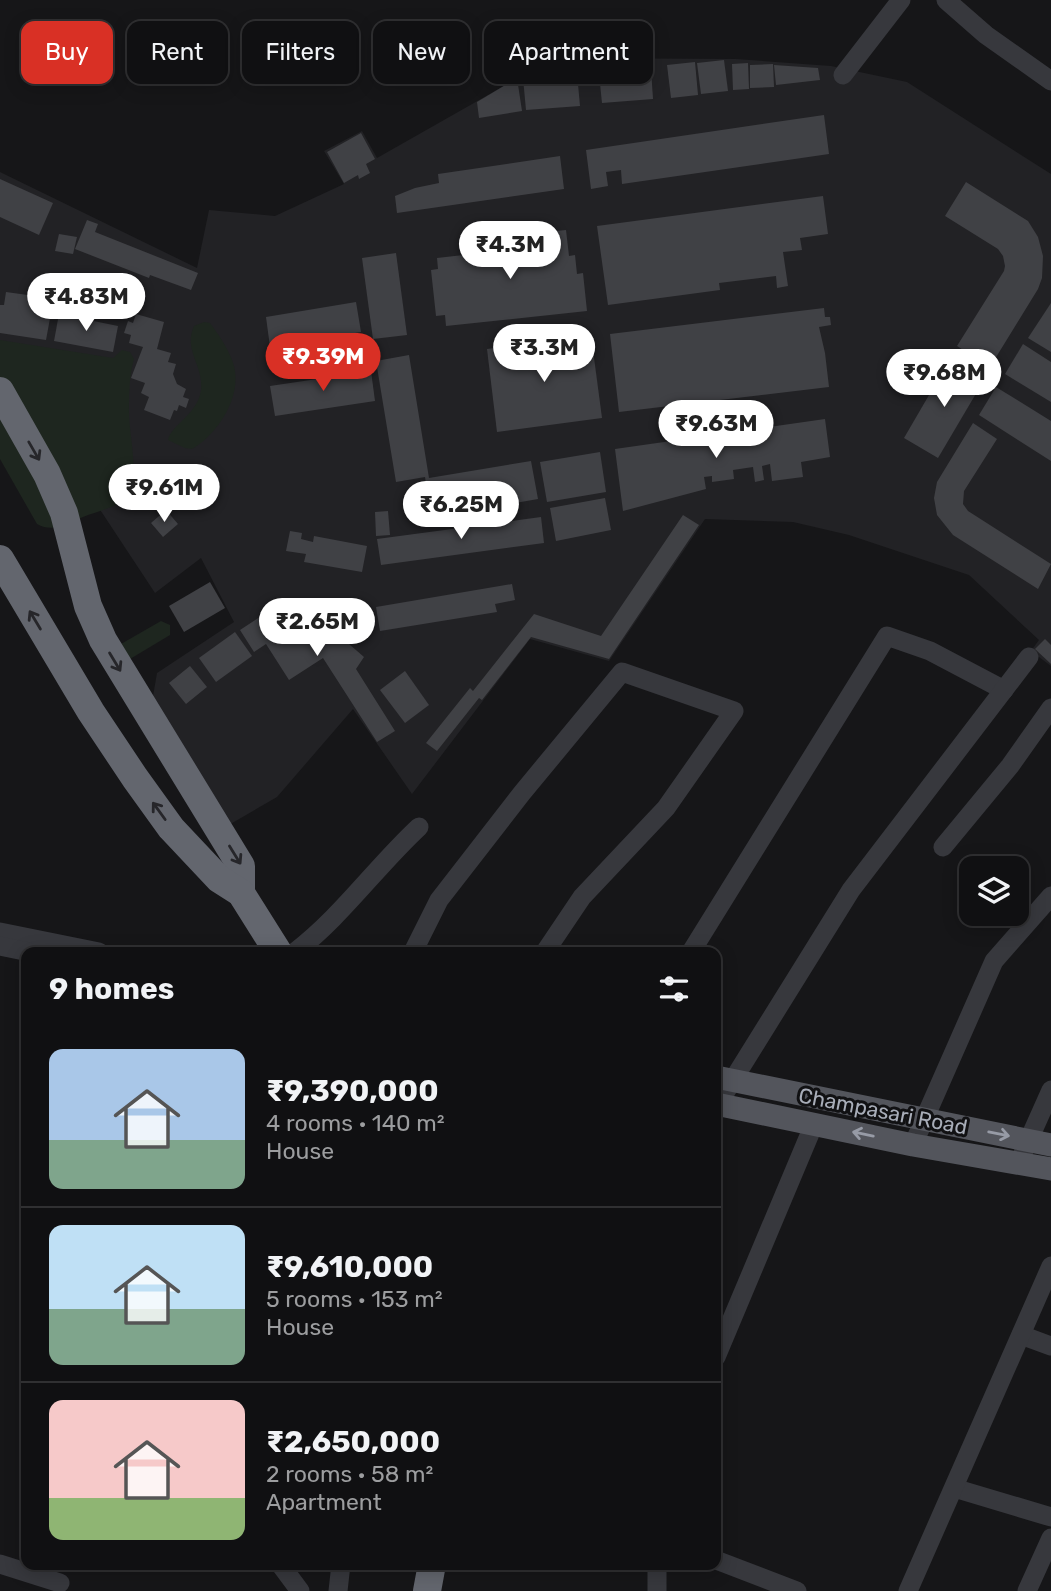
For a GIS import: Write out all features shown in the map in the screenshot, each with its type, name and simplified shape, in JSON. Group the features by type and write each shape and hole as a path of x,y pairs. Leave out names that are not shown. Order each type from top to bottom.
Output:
{"highway":[{"path":"0,391 47,474 64,513 88,606 103,640 241,866 241,893"},
{"path":"0,559 91,712 171,828 219,879 241,893 275,947"},
{"path":"427,1591 431,1570"}],"main road":[{"name":"Champasari Road","path":"724,1079 1040,1143"},
{"name":"Champasari Road","path":"721,1105 914,1145 1051,1169"}],"street":[{"path":"843,75 901,0"},
{"path":"946,0 986,35 1051,81"},
{"path":"694,947 887,636 930,651 1004,690"},
{"path":"724,1079 851,890 1029,657"},
{"path":"416,947 439,900 522,793 622,672 734,711 666,808 582,897 548,947"},
{"path":"943,847 1010,766 1051,708"},
{"path":"302,947 316,936 388,855 419,827"},
{"path":"914,1145 994,961 1051,896"},
{"path":"0,932 31,947"},
{"path":"0,946 21,947"},
{"path":"1018,1164 1040,1143 1051,1090"},
{"path":"721,1345 814,1124"},
{"path":"908,1591 1051,1266"},
{"path":"1021,1335 1051,1346"},
{"path":"954,1488 1051,1517"},
{"path":"1027,1591 1051,1538"},
{"path":"721,1562 795,1590"},
{"path":"0,1564 21,1569"},
{"path":"24,1570 60,1579"},
{"path":"284,1570 300,1591"},
{"path":"338,1591 340,1570"},
{"path":"657,1570 657,1591"}],"shaded area":[{"path":"653,59 736,59 831,66 907,82 1051,174 1051,666 1031,651 1039,640 969,575 849,535 793,522 705,519 609,661 530,639 412,794 353,709 277,797 227,826 152,702 157,673 234,622 201,558 155,593 0,358 0,172 197,268 209,210 275,216 344,184 324,151 362,131 377,158 507,84 653,84"},
{"path":"210,323 230,355 236,378 226,414 211,434 192,449 168,440 199,398 200,373 192,350 191,335 194,326"},
{"path":"0,340 113,358 122,350 130,352 134,359 130,379 129,413 134,478 131,493 127,498 60,526 49,528 37,524 0,459"},
{"path":"161,621 170,625 170,635 130,659 121,644"}],"building":[{"path":"724,60 728,91 701,94 697,63"},
{"path":"695,62 698,95 671,98 667,65"},
{"path":"748,63 749,89 733,90 732,64"},
{"path":"773,64 774,87 750,88 750,65"},
{"path":"774,65 818,68 820,80 776,85"},
{"path":"507,84 518,84 522,111 479,118 477,102"},
{"path":"524,84 578,84 580,106 526,110"},
{"path":"600,84 652,84 653,99 602,103"},
{"path":"824,115 829,154 622,184 621,170 606,172 608,186 591,189 586,150"},
{"path":"361,133 375,159 366,164 370,173 359,179 358,175 344,183 327,152"},
{"path":"560,156 564,189 397,213 395,196 439,183 438,174"},
{"path":"0,179 53,203 39,235 0,217"},
{"path":"966,182 1028,221 1038,237 1043,256 1042,278 1038,289 990,367 957,346 1005,266 998,249 945,216"},
{"path":"823,196 828,234 800,238 802,250 783,252 788,286 777,288 776,276 719,283 720,290 608,305 597,226"},
{"path":"87,220 98,224 95,232 198,273 191,290 150,275 149,278 75,249"},
{"path":"566,230 569,256 575,255 577,274 583,273 587,311 446,326 445,315 436,316 431,270 438,269 437,258 481,253 480,239"},
{"path":"59,234 77,237 73,254 55,251"},
{"path":"396,253 407,335 373,339 362,258"},
{"path":"6,292 35,296 33,310 51,313 46,340 0,333 0,305 4,305"},
{"path":"356,302 361,332 270,347 266,317"},
{"path":"1051,303 1051,352 1028,338"},
{"path":"824,308 825,317 830,317 831,325 819,327 829,387 619,412 610,334"},
{"path":"59,314 118,326 113,352 54,341"},
{"path":"136,314 164,322 157,349 171,353 168,362 176,364 173,374 177,384 186,389 183,397 189,399 186,408 179,405 170,420 144,410 149,397 141,393 145,383 131,378 143,347 129,343 131,335 124,333 128,321 133,323"},
{"path":"591,335 602,418 497,432 487,349"},
{"path":"1023,344 1051,362 1051,402 1005,374"},
{"path":"409,355 429,478 531,461 538,499 480,509 481,513 471,515 471,519 460,521 458,510 453,511 455,520 443,522 442,514 431,516 425,477 396,482 376,361"},
{"path":"950,359 984,380 938,458 904,438"},
{"path":"371,371 375,401 275,416 270,386"},
{"path":"996,387 1051,421 1051,461 979,415"},
{"path":"825,419 830,457 801,462 803,477 772,481 770,464 762,466 764,480 755,482 753,467 733,470 734,479 712,482 712,476 704,477 706,489 623,511 615,449"},
{"path":"973,423 997,439 964,491 963,504 968,511 1051,564 1038,589 953,535 937,515 934,498 937,482"},
{"path":"600,452 606,492 547,502 540,462"},
{"path":"605,498 611,530 556,541 550,508"},
{"path":"166,510 178,524 163,537 151,523"},
{"path":"388,511 390,535 376,536 375,512"},
{"path":"683,515 699,525 609,659 531,637 482,700 479,698 437,751 426,743 470,688 473,691 534,614 601,636"},
{"path":"541,517 544,543 381,565 377,539"},
{"path":"290,531 302,533 301,539 313,542 314,536 367,546 362,572 304,562 306,554 286,551"},
{"path":"210,582 225,608 184,632 169,606"},
{"path":"512,584 515,600 495,604 497,612 380,631 376,607"},
{"path":"286,600 305,629 319,618 364,657 356,669 395,731 377,742 323,658 289,680 266,644 254,652 240,630"},
{"path":"235,632 252,656 216,682 199,658"},
{"path":"1045,639 1051,645 1051,664 1035,649"},
{"path":"190,666 207,687 186,704 169,683"},
{"path":"405,671 429,705 405,723 380,690"}]}
